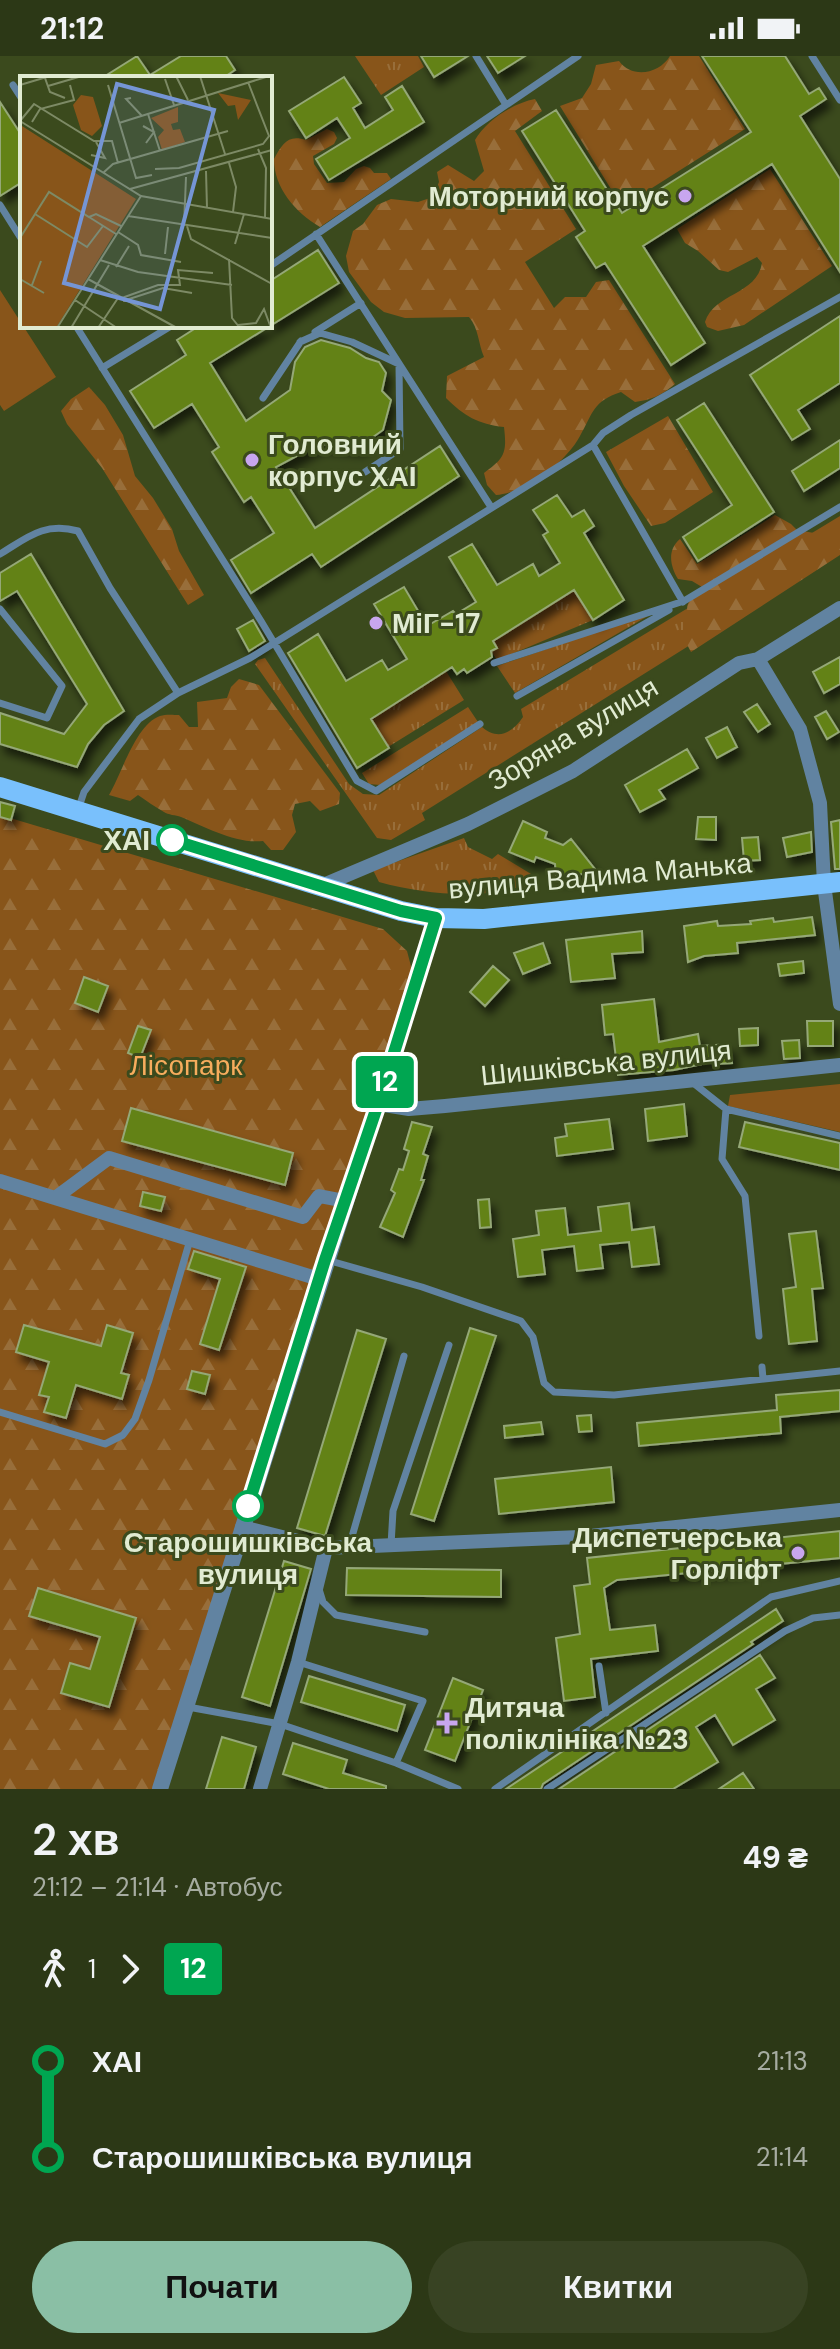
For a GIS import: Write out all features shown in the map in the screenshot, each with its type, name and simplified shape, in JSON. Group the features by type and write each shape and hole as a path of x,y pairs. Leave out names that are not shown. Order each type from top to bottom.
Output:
{"main road":[{"name":"вулиця Вадима Манька","path":"0,787 401,911 436,918 484,919 832,883"}],"street":[{"name":"Зоряна вулиця","path":"321,886 468,824 573,771 739,663 758,659 840,608"},
{"path":"758,659 800,729 820,803 832,883 840,1004"},
{"path":"160,1789 325,1260 436,918"},
{"name":"Шишківська вулиця","path":"378,1104 409,1109 840,1065"},
{"path":"55,1198 109,1158 303,1217 319,1196 345,1201"},
{"path":"0,1181 319,1279"},
{"path":"242,1527 326,1548 580,1537 840,1510"},
{"path":"260,1789 298,1662 326,1548"}],"lane":[{"path":"476,56 506,105"},
{"path":"272,265 578,56"},
{"path":"812,56 840,100"},
{"path":"13,85 20,96"},
{"path":"0,205 20,237"},
{"path":"316,234 491,507"},
{"path":"78,811 84,792 139,719 178,693 250,658 593,445 603,433 631,415 840,297"},
{"path":"263,398 300,342 361,303"},
{"path":"77,328 357,781 376,791 480,724"},
{"path":"102,368 168,328"},
{"path":"300,342 320,333 352,342 399,364"},
{"path":"365,472 400,449 399,364"},
{"path":"593,445 684,601"},
{"path":"517,696 840,507"},
{"path":"0,554 35,532 60,526 78,531 110,588 178,693"},
{"path":"494,663 684,601"},
{"path":"0,609 62,686 47,718 0,703"},
{"path":"690,1080 726,1109 840,1136"},
{"path":"726,1109 722,1159 745,1196 759,1336"},
{"path":"0,1412 105,1444 123,1435 135,1419 149,1380 190,1239"},
{"path":"325,1260 422,1287 521,1321 533,1337 544,1383 554,1392 614,1395 840,1371"},
{"path":"391,1545 393,1511 449,1345"},
{"path":"349,1547 404,1356"},
{"path":"762,1367 763,1379"},
{"path":"495,1789 771,1597 840,1581"},
{"path":"317,1584 323,1602 336,1615 425,1632"},
{"path":"547,1789 785,1631 813,1618 840,1615"},
{"path":"298,1662 423,1701 396,1763"},
{"path":"599,1666 606,1713"},
{"path":"186,1706 280,1724 396,1763 458,1789"}],"green space":[{"path":"355,56 418,56 424,67 381,95"},
{"path":"670,56 699,56 745,129 622,207 560,106 582,98 591,84 596,65 619,61 631,70 645,72 659,67"},
{"path":"535,99 542,111 515,131 576,229 525,262 554,308 565,297 586,297 596,282 609,280 675,384 641,401 635,402 621,392 605,399 595,409 574,446 555,466 520,489 496,495 487,485 484,473 503,454 504,427 472,418 446,398 447,376 484,357 477,331 469,317 405,318 384,312 371,302 349,272 346,256 353,231 363,224 377,205 391,199 418,202 433,197 439,182 437,172 448,165 474,181 484,171 475,140 480,133 509,109"},
{"path":"327,129 334,132 337,138 334,144 313,156 314,164 327,183 344,182 356,169 364,166 374,173 387,173 391,179 320,227 302,214 288,198 278,180 274,159 290,139 306,140"},
{"path":"770,169 832,266 744,325 718,331 707,327 705,322 710,312 752,282 762,263 757,257 728,272 719,270 685,243 677,229"},
{"path":"0,290 20,321 20,328 24,328 56,377 4,411 0,405"},
{"path":"89,387 105,405 123,435 135,476 172,529 179,551 204,595 188,605 102,468 67,424 61,411 71,399"},
{"path":"668,416 713,492 665,523 651,526 606,452"},
{"path":"775,515 797,530 822,538 840,533 840,555 691,652 682,635 690,619 688,605 702,587 692,581 678,579 671,558 676,543 680,539 697,564"},
{"path":"840,516 840,551 422,813 425,820 391,840 377,838 255,664 265,658 349,784 363,794 379,795 482,727 494,734 509,731 523,717 521,709"},
{"path":"574,590 593,620 497,660 491,651 497,648 493,641"},
{"path":"653,613 515,693 497,666"},
{"path":"446,671 464,700 388,747 371,719"},
{"path":"239,679 259,685 340,793 339,804 320,811 310,801 295,804 292,815 296,832 283,850 271,850 263,841 231,837 168,814 138,795 130,801 109,795 130,750 151,721 162,715 179,715 189,727 198,727 197,702 227,698 231,687"},
{"path":"468,707 478,722 380,785 369,784 362,773"},
{"name":"Лісопарк","path":"0,815 383,929 407,951 412,970 155,1789 0,1789"},
{"path":"464,838 468,847 492,859 498,854 536,877 537,884 478,894 438,893 379,882 373,870"},
{"path":"840,1084 840,1132 728,1106 730,1095"}],"building":[{"path":"137,56 150,75 181,56 226,56 235,70 226,76 105,76"},
{"path":"421,56 468,56 434,77"},
{"path":"487,56 525,56 498,73"},
{"name":"Моторний корпус","path":"702,56 785,56 809,94 819,88 826,99 800,116 840,179 840,272 772,164 643,246 705,343 671,365 605,263 596,268 576,237 585,231 522,131 556,110 622,213 751,132"},
{"path":"344,77 361,103 353,108 365,128 393,110 385,97 402,86 424,122 329,180 316,159 350,138 337,118 306,138 289,111"},
{"path":"0,102 20,133 20,183 0,196"},
{"path":"318,250 339,283 272,325 272,280"},
{"path":"840,316 840,383 798,410 810,429 792,440 750,375"},
{"name":"Головний корпус ХАІ","path":"196,328 267,328 210,363 246,421 290,390 295,362 305,347 321,340 350,348 379,362 386,373 382,391 391,400 383,430 359,447 319,444 276,467 315,528 440,446 459,476 321,567 312,554 251,593 231,560 274,533 251,497 244,502 212,452 219,447 192,404 154,428 130,391 186,355 177,340"},
{"path":"704,403 774,512 698,561 683,537 732,505 677,420"},
{"path":"840,440 840,468 804,491 792,471"},
{"path":"557,495 572,517 584,510 594,526 584,533 624,600 593,620 574,590 493,641 497,648 491,651 492,657 467,673 464,669 457,674 452,667 371,719 389,748 357,768 288,653 318,634 346,681 382,660 388,670 407,659 374,604 404,587 427,626 476,602 449,557 472,544 497,585 533,564 539,576 560,563 543,535 548,532 533,510"},
{"path":"31,554 124,711 104,725 88,744 77,767 0,744 0,713 64,734 87,704 17,591 0,601 0,573"},
{"path":"253,620 265,641 249,651 237,629"},
{"path":"840,657 840,684 824,693 813,672"},
{"path":"757,704 770,724 758,732 744,712"},
{"path":"826,711 839,732 827,739 815,717"},
{"path":"727,727 737,747 717,758 706,738"},
{"path":"687,749 698,768 659,790 665,799 640,812 625,785"},
{"path":"0,802 15,806 11,820 0,817"},
{"path":"698,817 716,817 716,840 696,839"},
{"path":"840,820 840,869 835,869 831,822"},
{"path":"523,821 547,832 545,838 563,845 571,839 598,873 556,876 555,864 536,857 534,862 509,852"},
{"path":"811,832 812,852 787,857 783,838"},
{"path":"758,837 760,860 744,861 742,838"},
{"path":"812,917 815,935 737,943 738,953 704,956 688,962 684,926 717,921 718,926 751,924 750,921 773,918 774,922"},
{"path":"642,931 643,952 612,954 615,978 571,982 566,940"},
{"path":"543,943 550,963 523,974 514,953"},
{"path":"803,961 804,973 780,976 778,964"},
{"path":"493,966 509,980 485,1006 470,992"},
{"path":"84,977 108,986 98,1012 75,1003"},
{"path":"654,999 659,1042 698,1034 700,1046 730,1044 732,1063 716,1064 716,1061 674,1070 618,1075 613,1034 605,1035 602,1005"},
{"path":"807,1021 833,1021 833,1046 808,1046"},
{"path":"138,1026 151,1030 140,1058 128,1053"},
{"path":"758,1028 758,1045 740,1046 739,1029"},
{"path":"799,1040 800,1058 784,1059 782,1041"},
{"path":"684,1104 687,1136 648,1141 645,1109"},
{"path":"131,1108 293,1153 285,1185 122,1141"},
{"path":"609,1119 613,1149 557,1156 555,1138 567,1136 565,1124"},
{"path":"412,1122 432,1127 423,1154 428,1156 421,1180 424,1180 403,1237 380,1227 395,1193 391,1190 399,1169 403,1170 409,1151 404,1149"},
{"path":"745,1122 840,1143 840,1170 739,1147"},
{"path":"143,1192 165,1197 161,1211 140,1206"},
{"path":"489,1199 491,1227 480,1228 478,1200"},
{"path":"629,1203 632,1230 654,1227 659,1264 632,1267 629,1242 600,1245 603,1268 577,1271 574,1246 542,1250 545,1274 518,1277 513,1239 539,1235 536,1211 565,1208 568,1235 601,1231 598,1207"},
{"path":"816,1231 823,1288 812,1289 817,1341 789,1344 783,1289 796,1287 789,1234"},
{"path":"194,1251 246,1267 219,1350 200,1344 220,1279 188,1269"},
{"path":"24,1325 101,1346 107,1325 133,1333 121,1373 129,1375 122,1399 76,1385 66,1418 44,1412 49,1397 39,1395 49,1362 16,1352"},
{"path":"470,1328 496,1336 434,1521 411,1514"},
{"path":"357,1330 386,1339 325,1536 297,1528"},
{"path":"192,1371 210,1375 205,1394 187,1389"},
{"path":"840,1390 840,1411 780,1417 781,1433 639,1446 637,1423 777,1410 776,1395"},
{"path":"591,1415 592,1431 579,1432 577,1416"},
{"path":"541,1422 543,1434 505,1438 504,1426"},
{"path":"611,1467 614,1502 499,1514 495,1479"},
{"path":"840,1531 840,1558 617,1580 604,1588 610,1630 655,1625 658,1651 591,1659 595,1697 564,1701 556,1638 580,1634 574,1586 590,1584 587,1558"},
{"path":"284,1561 311,1569 270,1706 242,1697"},
{"path":"347,1568 501,1570 501,1597 346,1595"},
{"path":"38,1588 136,1618 109,1707 61,1693 70,1663 90,1669 100,1637 29,1616"},
{"path":"776,1609 783,1621 751,1642 753,1644 543,1784 541,1789 506,1789"},
{"path":"760,1655 775,1678 756,1689 775,1720 733,1745 715,1715 696,1727 718,1762 673,1789 559,1789"},
{"path":"309,1676 405,1705 397,1731 301,1702"},
{"path":"453,1678 483,1690 455,1761 425,1750"},
{"path":"222,1737 256,1747 244,1789 206,1789"},
{"path":"293,1743 347,1760 343,1773 386,1786 386,1789 329,1789 283,1774"},
{"path":"743,1773 754,1789 719,1789"}],"bus line":[{"name":"12","path":"172,840 401,911 436,918 248,1506"}],"place":[{"name":"Моторний корпус","path":"685,196"},
{"name":"Головний корпус ХАІ","path":"252,460"},
{"name":"МіГ-17","path":"376,623"},
{"name":"ХАІ","path":"172,840"},
{"name":"Старошишківська вулиця","path":"248,1506"},
{"name":"Диспетчерська Горліфт","path":"798,1553"},
{"name":"Дитяча поліклініка №23","path":"447,1723"}]}
